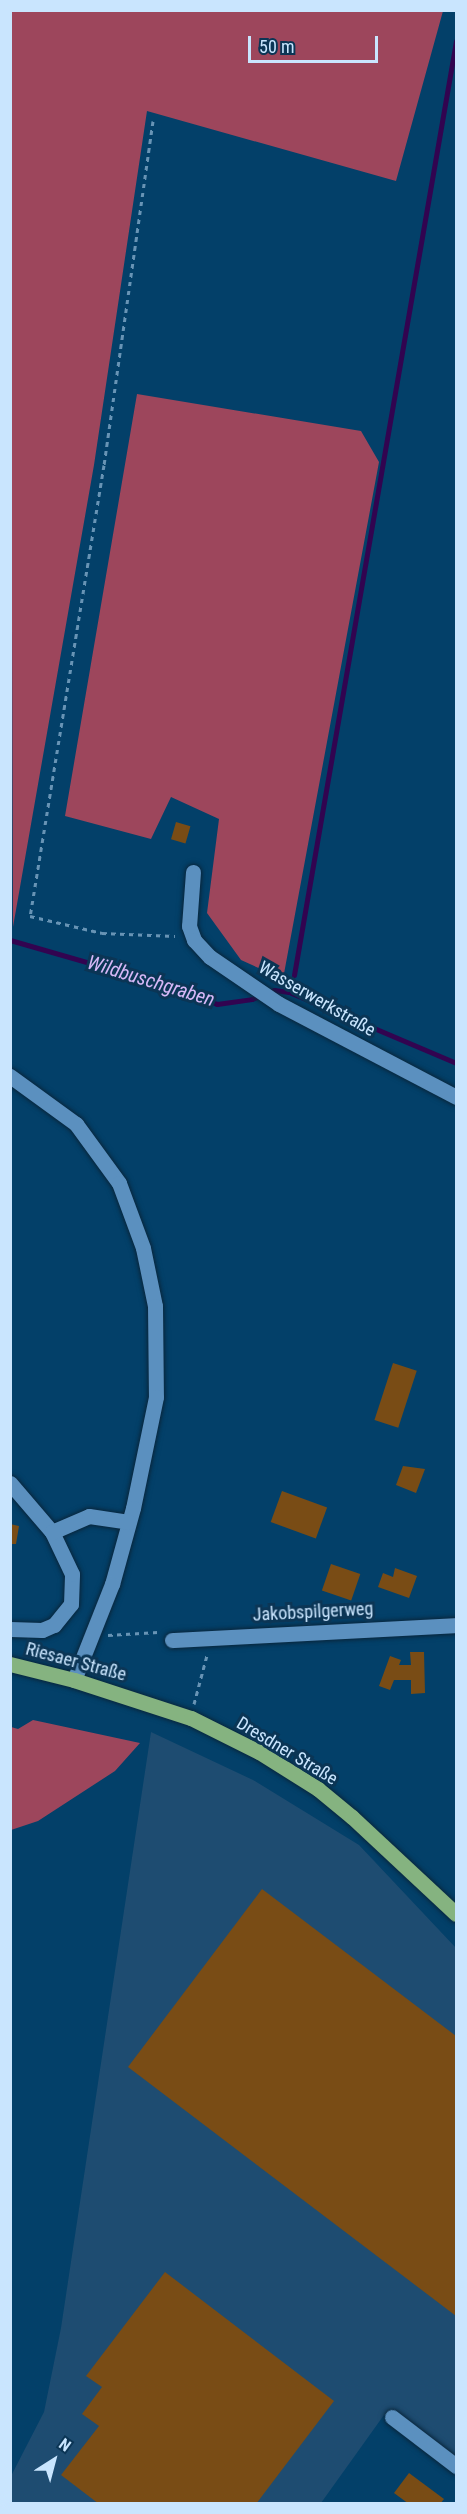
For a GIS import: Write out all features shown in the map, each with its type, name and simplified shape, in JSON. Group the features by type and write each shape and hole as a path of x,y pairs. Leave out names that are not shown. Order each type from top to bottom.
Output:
{"main road":[{"name":"Riesaer Straße","path":"10,1665 74,1680 132,1698"},
{"name":"Dresdner Straße","path":"132,1698 191,1718 259,1752 318,1789 456,1914"}],"street":[{"path":"193,872 188,911 194,940"},
{"name":"Wasserwerkstraße","path":"194,940 210,957 279,1004 456,1097"},
{"path":"10,1076 76,1124 119,1183 143,1248 155,1305 156,1397 129,1522 112,1584 74,1680"},
{"path":"10,1483 52,1532 72,1574 70,1604 54,1625 42,1630 10,1629"},
{"path":"52,1532 89,1516 129,1522"},
{"name":"Jakobspilgerweg","path":"172,1640 212,1636 456,1625"},
{"path":"392,2417 456,2466"}],"path":[{"path":"153,121 104,465 30,916 102,933 194,940"},
{"path":"92,1635 157,1632 172,1640"},
{"path":"191,1718 212,1636"}],"shaded area":[{"path":"10,11 443,11 396,181 147,111 94,465 13,927"},
{"path":"137,394 361,431 379,462 283,979 241,960 207,913 219,819 171,797 151,839 65,816"},
{"path":"33,1720 140,1743 115,1771 38,1821 11,1830 11,1727 18,1729"},
{"path":"151,1732 253,1780 359,1845 456,1948 456,2469 384,2415 321,2503 11,2503 10,2478 44,2412 61,2328"}],"building":[{"path":"176,822 190,826 185,843 171,839"},
{"path":"393,1363 417,1371 398,1428 374,1420"},
{"path":"403,1466 425,1469 416,1493 396,1485"},
{"path":"282,1491 327,1507 316,1538 271,1522"},
{"path":"10,1524 19,1526 16,1544 10,1544"},
{"path":"331,1564 360,1574 351,1601 322,1590"},
{"path":"395,1568 417,1576 409,1598 378,1587 383,1573 393,1577"},
{"path":"410,1652 424,1652 425,1693 411,1694 411,1680 394,1680 390,1690 379,1686 390,1656 401,1660 399,1665 411,1665"},
{"path":"262,1889 456,2036 456,2316 128,2067"},
{"path":"165,2272 334,2401 256,2504 99,2504 61,2475 99,2426 82,2414 102,2387 86,2376"},
{"path":"409,2473 444,2499 440,2504 409,2504 394,2493"}],"waterway":[{"path":"294,975 456,41"},
{"name":"Wildbuschgraben","path":"10,940 149,980 217,1004 252,999 274,990 289,992 456,1063"}]}
